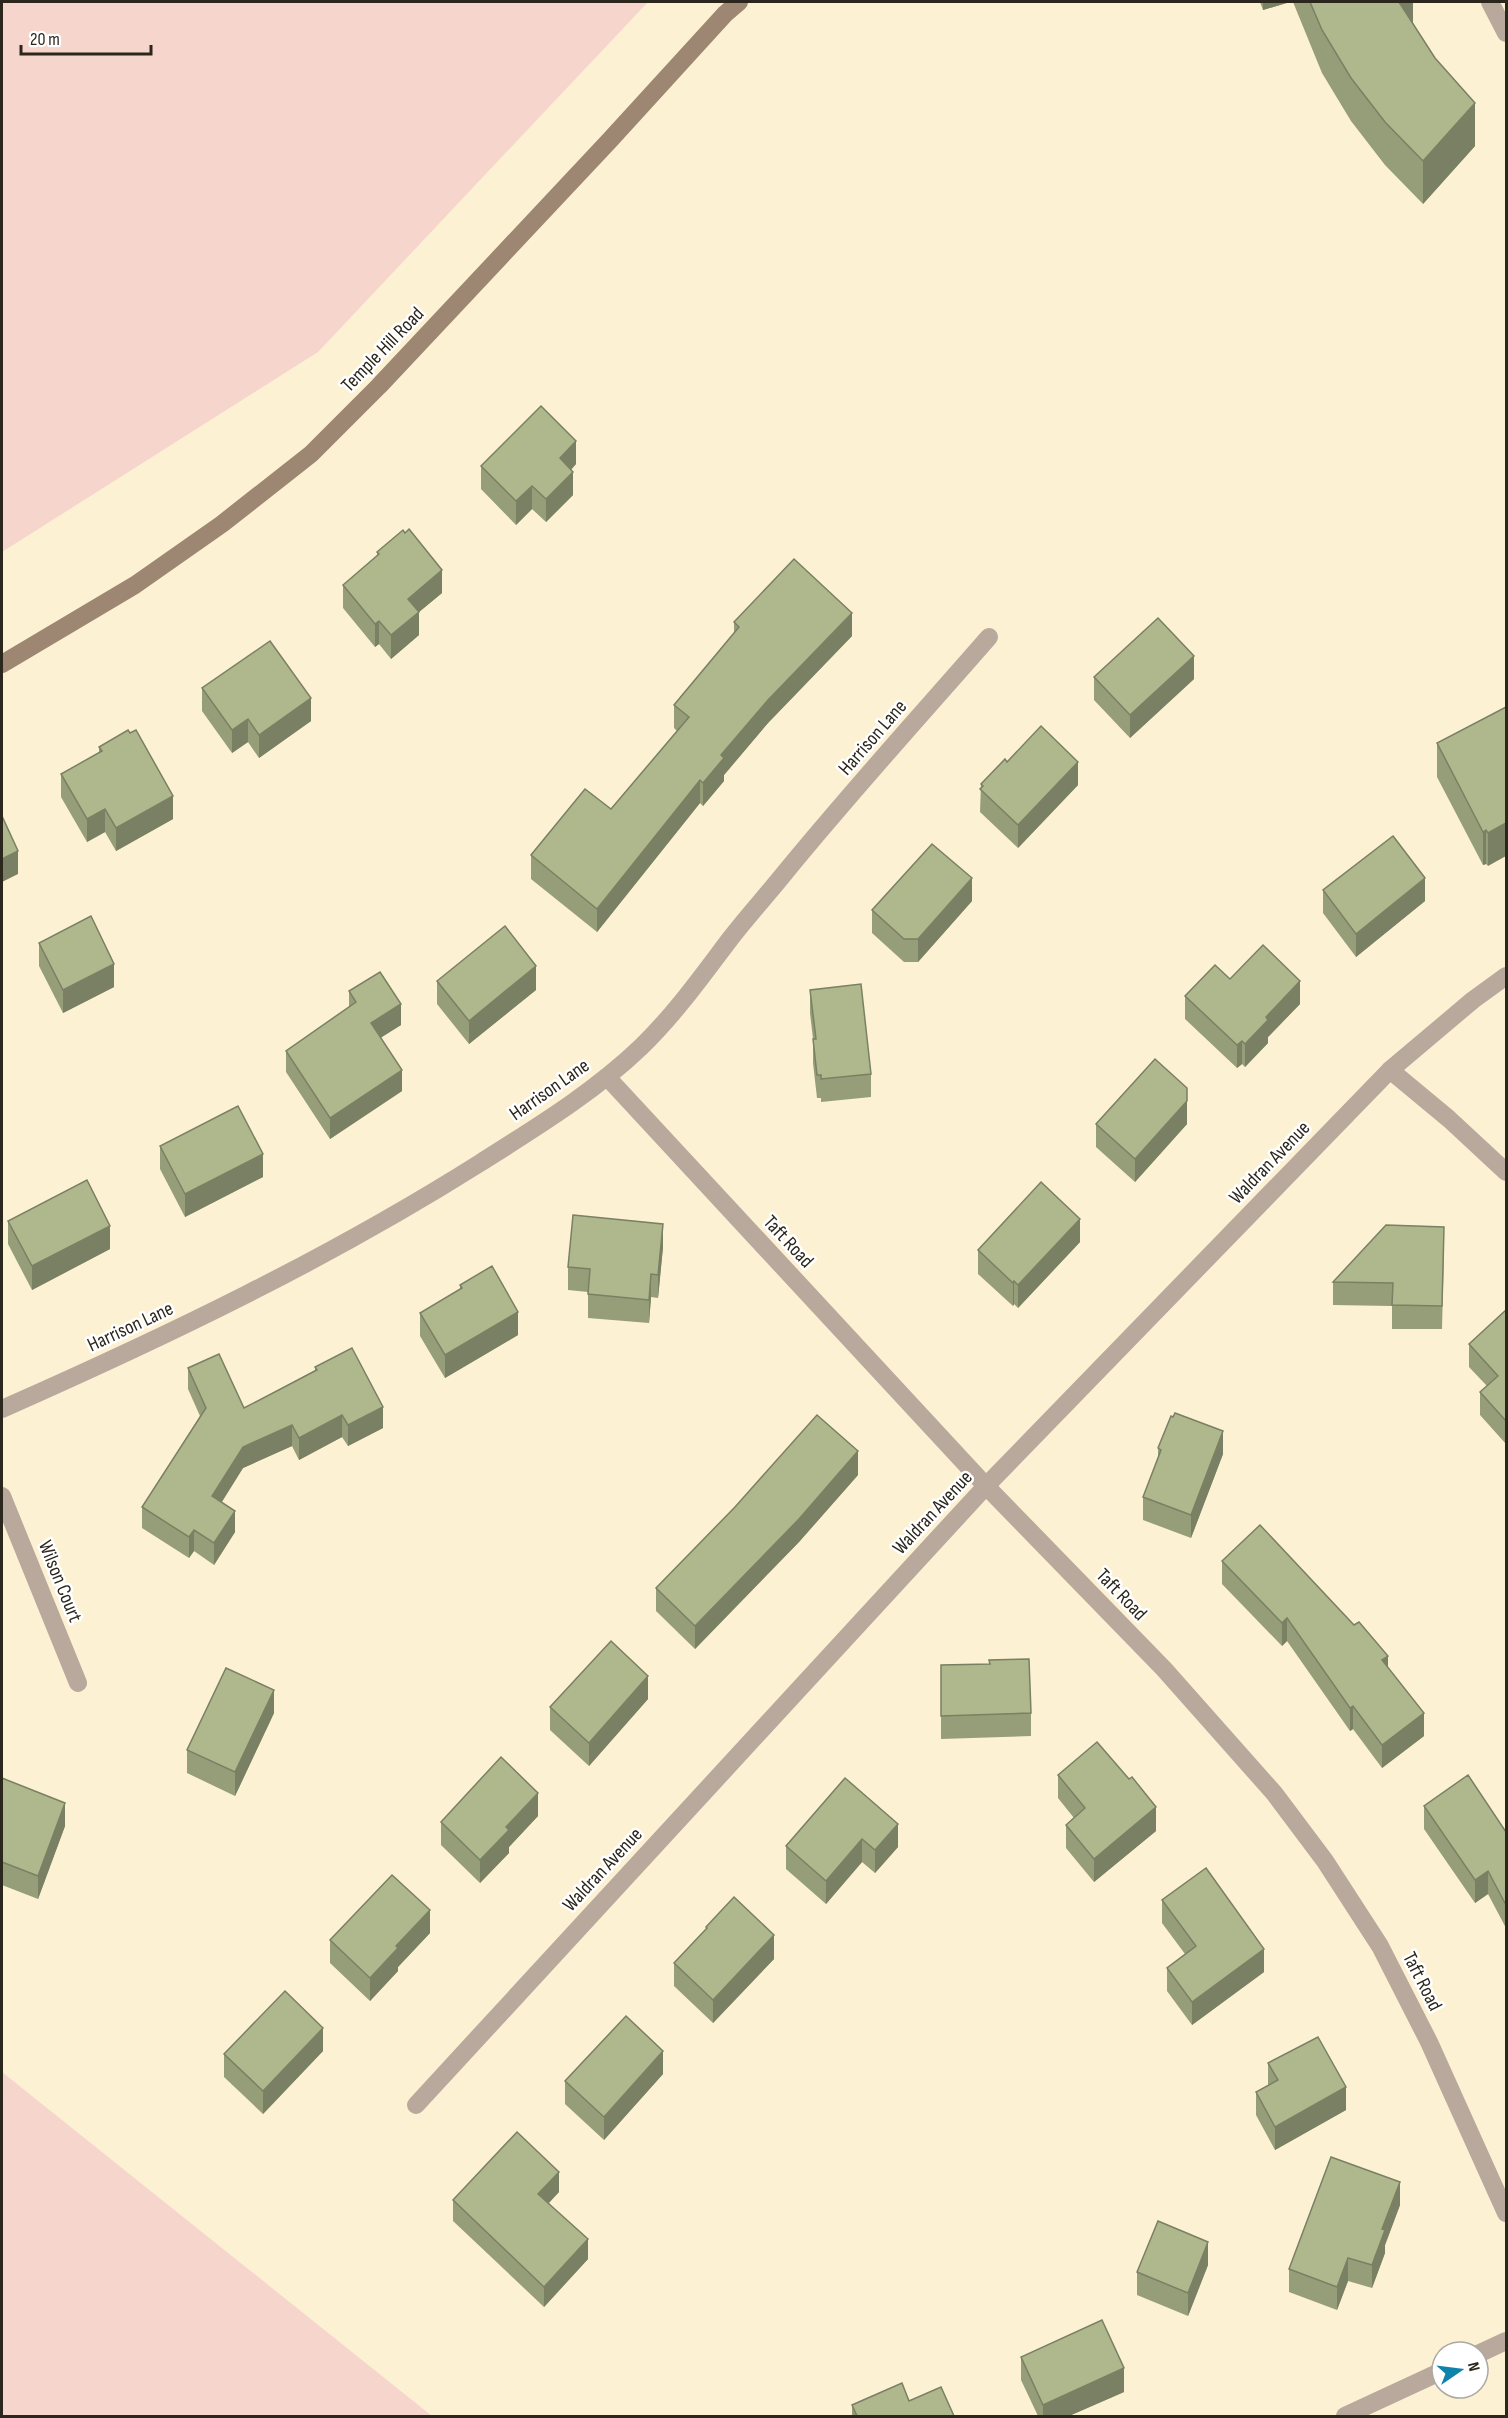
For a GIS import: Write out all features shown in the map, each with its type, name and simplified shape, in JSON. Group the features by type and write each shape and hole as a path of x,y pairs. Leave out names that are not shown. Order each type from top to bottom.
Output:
{"main road":[{"name":"Temple Hill Road","path":"2,664 135,585 222,524 311,453 379,386 725,14 739,2"}],"street":[{"path":"1490,2 1506,33"},
{"name":"Harrison Lane","path":"2,1409 177,1329 343,1244 420,1201 524,1135 607,1077 640,1048 680,1005 790,867 988,637"},
{"name":"Waldran Avenue","path":"416,2105 986,1486 1390,1070 1473,1000 1506,976"},
{"path":"1390,1070 1449,1119 1506,1172"},
{"name":"Taft Road","path":"607,1077 986,1486 1164,1669 1275,1793 1325,1861 1380,1946 1429,2042 1506,2213"},
{"name":"Wilson Court","path":"2,1496 78,1683"},
{"path":"1490,2348 1506,2341"},
{"path":"1344,2416 1430,2377"}],"shaded area":[{"path":"2,2 648,2 318,352 2,552"},
{"path":"2,2072 432,2416 2,2416"}],"building":[{"path":"1310,2 1399,2 1435,58 1475,103 1423,161 1385,122 1351,78 1322,30"},
{"path":"541,406 576,441 560,458 573,472 546,499 532,486 516,501 481,466"},
{"path":"409,529 442,570 408,599 419,612 391,635 379,621 375,624 343,585 379,554 377,552 403,530 405,533"},
{"path":"794,559 852,613 768,700 721,755 724,758 703,783 700,780 597,909 531,855 585,789 611,809 689,717 674,705 739,627 734,622"},
{"path":"1158,618 1194,656 1130,715 1094,677"},
{"path":"270,641 311,698 259,735 248,719 232,730 202,688"},
{"path":"1506,707 1506,823 1488,833 1486,830 1483,832 1437,743"},
{"path":"1041,726 1078,762 1018,825 980,789 983,786 981,784 1005,759 1007,762"},
{"path":"128,730 130,733 136,730 173,796 116,828 105,809 87,819 61,774 102,751 99,747"},
{"path":"2,816 18,851 2,859"},
{"path":"1393,836 1425,878 1356,934 1323,890"},
{"path":"932,844 972,878 918,939 904,939 872,910"},
{"path":"91,916 114,964 63,990 39,943"},
{"path":"505,926 536,966 469,1021 437,981"},
{"path":"1263,945 1300,981 1266,1017 1268,1020 1245,1044 1242,1041 1237,1045 1185,996 1215,965 1230,979"},
{"path":"380,972 401,1004 371,1023 402,1070 330,1118 286,1051 356,1002 349,991"},
{"path":"861,984 871,1074 821,1079 821,1075 817,1075 813,1039 816,1039 810,990"},
{"path":"1155,1059 1187,1088 1187,1101 1135,1159 1096,1124"},
{"path":"238,1106 263,1154 185,1194 160,1146"},
{"path":"87,1180 110,1226 32,1266 8,1221"},
{"path":"1041,1182 1080,1219 1018,1285 978,1250"},
{"path":"573,1215 663,1224 658,1275 651,1274 649,1300 588,1294 590,1269 568,1267"},
{"path":"1386,1225 1444,1227 1442,1306 1392,1305 1393,1283 1333,1282"},
{"path":"492,1266 518,1312 445,1355 420,1313 462,1288 460,1285"},
{"path":"1506,1310 1506,1421 1480,1392 1498,1376 1469,1344"},
{"path":"352,1348 383,1407 348,1425 342,1415 299,1438 292,1425 243,1447 212,1496 235,1511 214,1543 194,1530 189,1537 142,1507 206,1408 188,1368 219,1354 244,1408 317,1370 315,1367"},
{"path":"1175,1413 1223,1431 1191,1515 1143,1497 1161,1450 1158,1448 1171,1416 1173,1417"},
{"path":"817,1415 858,1451 799,1519 695,1626 656,1588 735,1507"},
{"path":"1260,1525 1354,1625 1359,1622 1388,1656 1382,1660 1424,1713 1382,1745 1353,1706 1350,1708 1287,1618 1282,1623 1222,1561"},
{"path":"611,1641 648,1676 589,1743 550,1707"},
{"path":"1029,1659 1031,1713 941,1716 941,1665 990,1664 989,1660"},
{"path":"226,1668 274,1690 235,1772 187,1750"},
{"path":"1097,1742 1129,1779 1132,1777 1156,1807 1094,1859 1066,1825 1085,1808 1058,1775"},
{"path":"501,1757 538,1793 506,1827 509,1830 480,1860 441,1822"},
{"path":"1468,1775 1506,1832 1506,1905 1488,1871 1475,1880 1424,1806"},
{"path":"2,1778 65,1803 38,1876 2,1862"},
{"path":"845,1778 898,1824 875,1850 862,1839 826,1881 786,1846"},
{"path":"1206,1868 1264,1949 1192,2002 1167,1968 1196,1946 1162,1900"},
{"path":"392,1875 430,1910 370,1978 330,1940"},
{"path":"734,1897 774,1935 713,2000 674,1963"},
{"path":"285,1991 323,2028 263,2091 224,2054"},
{"path":"626,2016 663,2051 604,2117 565,2081"},
{"path":"1318,2037 1346,2087 1275,2127 1256,2092 1278,2080 1268,2063"},
{"path":"517,2132 559,2172 538,2194 588,2239 544,2287 453,2200"},
{"path":"1331,2157 1400,2182 1382,2229 1385,2230 1372,2265 1348,2258 1337,2287 1289,2269"},
{"path":"1158,2221 1208,2242 1188,2293 1137,2272"},
{"path":"1102,2320 1124,2368 1043,2405 1021,2357"},
{"path":"902,2383 909,2401 941,2387 954,2416 857,2416 852,2405"}]}
